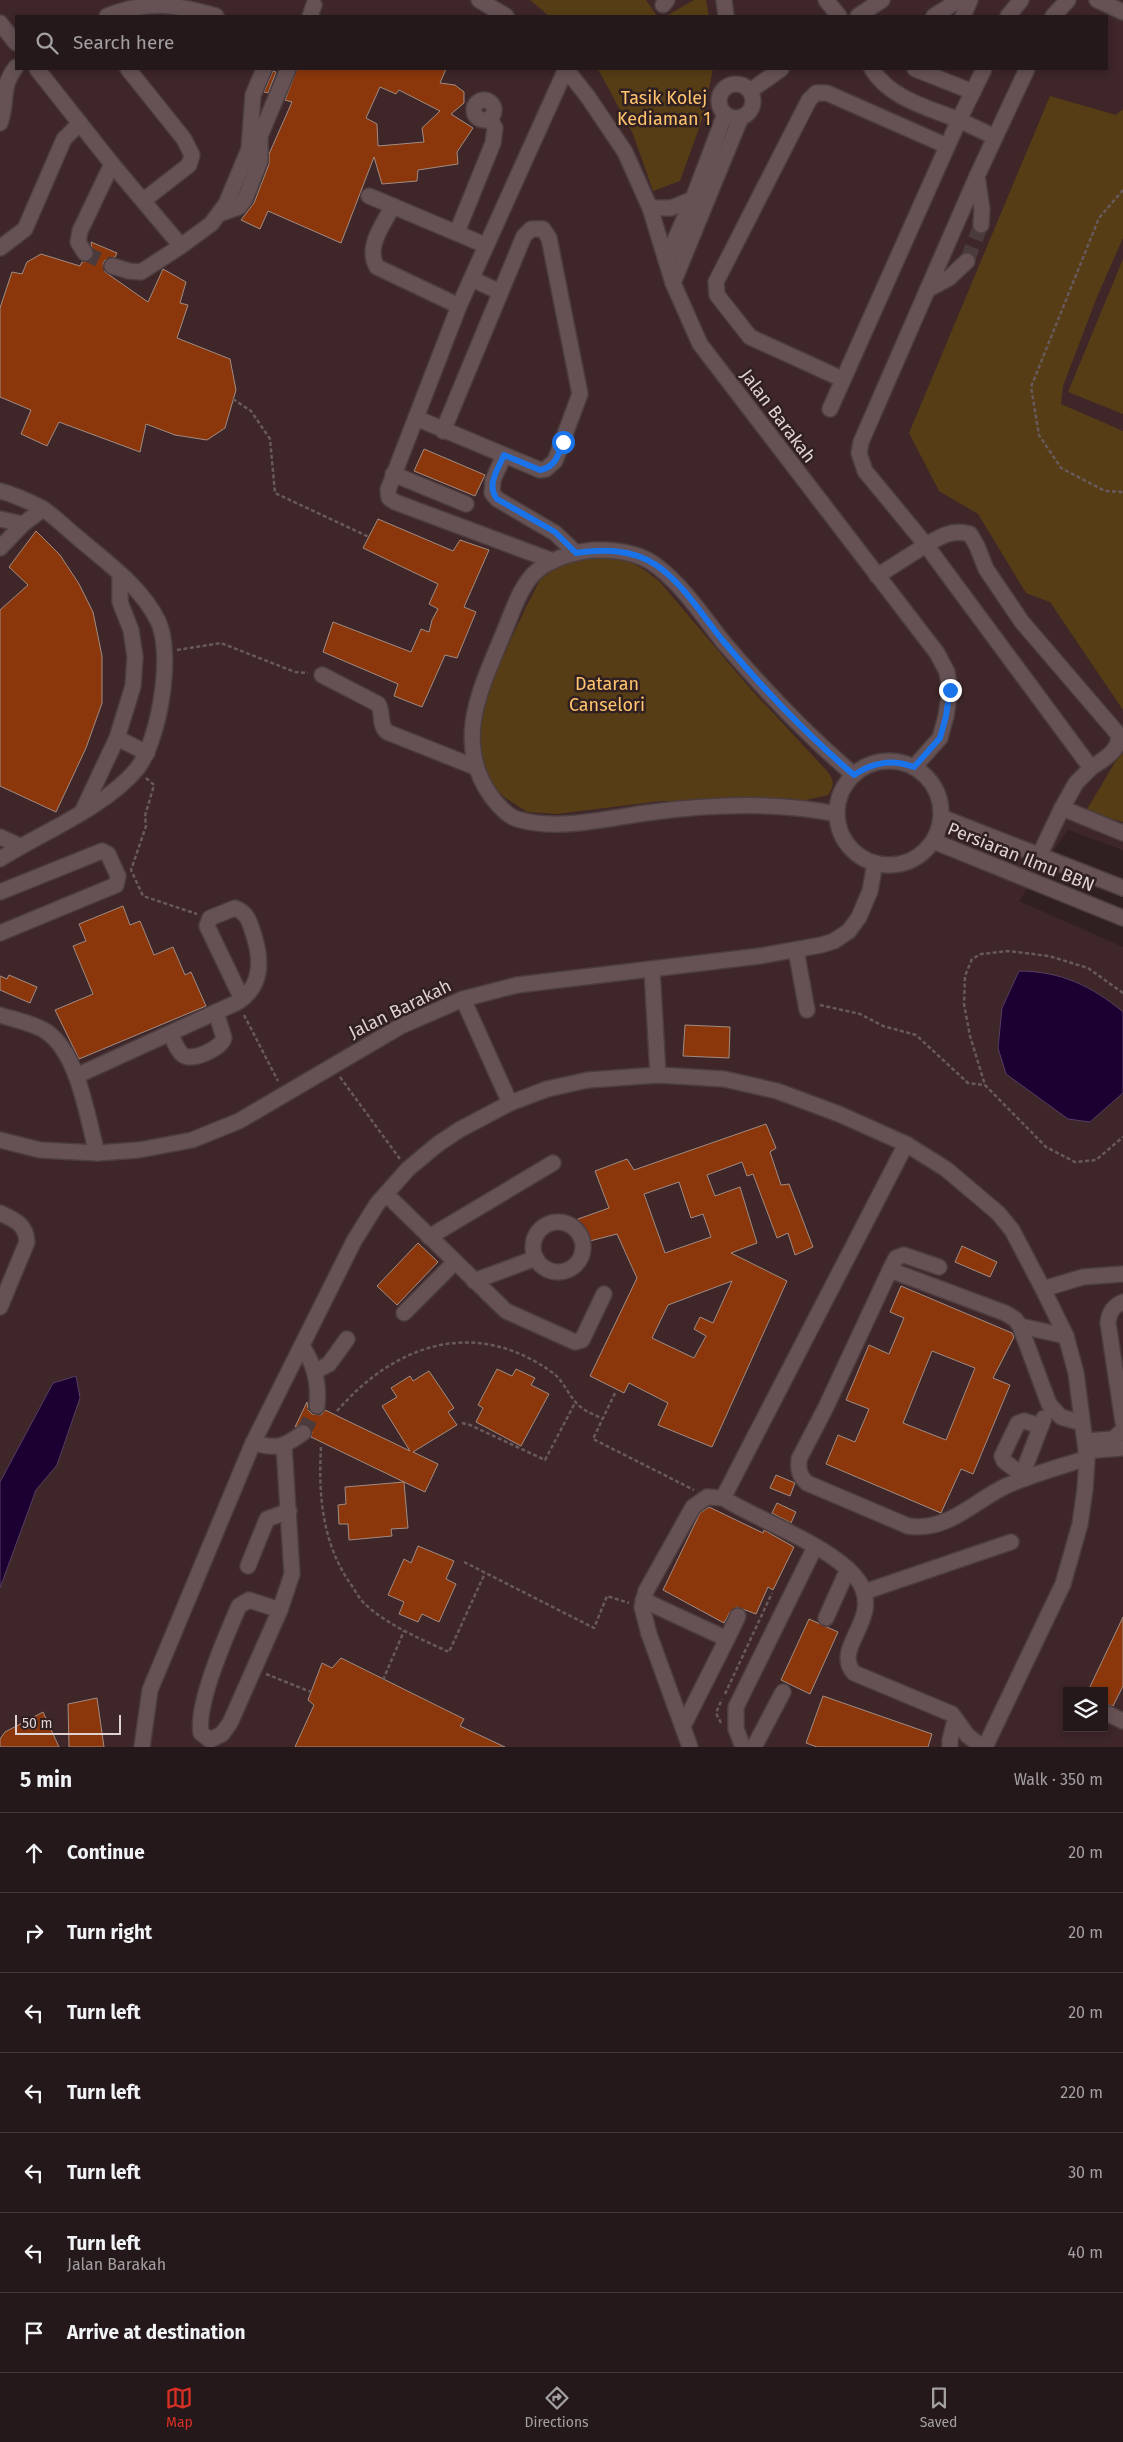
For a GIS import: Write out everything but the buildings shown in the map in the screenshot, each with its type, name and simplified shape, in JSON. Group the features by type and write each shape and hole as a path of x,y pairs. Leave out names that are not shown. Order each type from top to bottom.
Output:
{"street":[{"path":"479,0 504,15"},
{"path":"724,0 726,15"},
{"path":"826,0 838,15"},
{"path":"860,15 882,0"},
{"path":"936,15 959,0"},
{"path":"964,15 970,0"},
{"path":"1009,15 1021,0"},
{"path":"1054,15 1068,0"},
{"path":"1097,0 1123,12"},
{"path":"109,15 130,6 148,4 193,9 213,15"},
{"path":"0,24 15,42"},
{"path":"0,123 4,114 2,103 5,85 15,69"},
{"path":"38,70 112,164 181,246"},
{"path":"129,70 184,139 192,154 189,165 144,200"},
{"path":"112,266 128,272 141,272 212,224 226,204 249,149 253,95 264,70"},
{"path":"219,214 239,207 245,199 260,161 260,136 288,70"},
{"path":"553,561 395,502 388,494 393,474 459,306 566,70"},
{"name":"Jalan Barakah","path":"567,70 588,97 624,152 650,208 673,283 700,344 937,653 947,672 950,690 940,738 914,767"},
{"path":"750,91 780,70"},
{"path":"873,70 885,86 913,102 959,120 995,137"},
{"path":"920,70 940,74 972,92"},
{"path":"830,408 947,146 983,70"},
{"path":"1027,70 927,290 861,442 859,453 861,463 870,479 926,545 1091,768"},
{"path":"673,283 741,117 752,106 750,91 734,76 722,89 718,98 719,107 725,114 741,117"},
{"path":"842,379 750,337 717,295 716,282 809,100 816,93 827,93 947,146"},
{"path":"666,260 693,199 725,114"},
{"path":"457,232 493,143 495,128 490,119"},
{"path":"0,248 25,229 64,139 80,123"},
{"path":"85,253 78,242 80,231 112,164"},
{"path":"977,176 982,209 981,225"},
{"path":"369,196 485,245"},
{"path":"650,208 681,206 693,199"},
{"path":"393,206 373,247 372,254 377,268 459,306"},
{"path":"416,418 443,431 540,470 552,466 563,442 580,394 549,238 542,229 531,229 524,236 443,431"},
{"path":"927,290 949,278 967,261"},
{"path":"472,279 500,292"},
{"path":"504,455 493,480 492,493 497,499 555,532 576,553"},
{"path":"393,474 466,504"},
{"path":"0,490 44,509 120,574 144,599 159,623 164,652 164,689 156,730 147,753 136,770 110,796 0,859"},
{"path":"0,548 23,524 44,509"},
{"path":"0,519 23,524"},
{"path":"877,576 944,534 962,532 970,534 978,546 986,569 1022,622 1118,734 1119,741 1115,750 1091,768 1076,783 1039,856"},
{"path":"837,814 784,806 713,806 579,822 544,823 515,819 499,806 485,788 475,767 472,728 478,696 506,626 528,580 537,570 553,561 576,553 598,550 622,551 638,556 657,566 680,588 777,704 854,775"},
{"path":"83,810 118,738 133,686 135,657 131,630 120,602 120,574"},
{"path":"322,675 378,704 381,710 381,724 387,732 475,767"},
{"path":"118,738 147,753"},
{"path":"882,762 899,762 914,767 926,776 935,788 940,802 941,817 933,841 922,853 908,861 892,865 875,863 860,856 848,845 840,830 837,814 842,793 854,775 867,766 882,762"},
{"path":"1062,808 1123,834"},
{"name":"Persiaran Ilmu BBN","path":"941,817 1123,888"},
{"path":"0,838 20,846"},
{"name":"Persiaran Ilmu BBN","path":"933,841 1123,918"},
{"path":"0,892 102,851 108,854 118,876 116,885 0,932"},
{"name":"Jalan Barakah","path":"0,1140 40,1150 97,1154 139,1150 192,1140 239,1121 285,1095 331,1065 401,1026 463,999 517,985 796,950 834,941 849,931 860,917 870,891 875,863"},
{"path":"76,1076 240,1001 254,987 260,965 259,952 247,916 235,908 210,918 207,926 240,1001"},
{"path":"796,950 807,1006"},
{"path":"652,969 658,1075"},
{"path":"463,999 510,1103"},
{"path":"170,1034 181,1054 186,1056 195,1056 218,1046 224,1038 216,1012"},
{"path":"0,1015 40,1028 57,1040 76,1076 97,1154"},
{"path":"142,1747 150,1690 253,1443 354,1241 386,1194 408,1169 459,1130 510,1103 547,1089 588,1080 658,1075 724,1079 777,1091 839,1114 906,1144 946,1169 998,1214 1012,1230 1066,1336 1076,1373 1086,1450 1080,1524 1062,1584 983,1747 967,1735 953,1719 854,1674 850,1668 849,1649 866,1610 866,1599 864,1592 848,1569 815,1547 724,1498 706,1497 693,1507 643,1603 649,1634 684,1726 690,1747"},
{"path":"724,1498 906,1144"},
{"path":"429,1237 553,1163"},
{"path":"386,1194 506,1312 575,1342 585,1336 604,1294"},
{"path":"0,1213 21,1224 26,1232 27,1242 0,1307"},
{"path":"939,1267 904,1255 896,1258 826,1407 799,1459 798,1466 801,1478 807,1483 908,1526 916,1527 941,1522 966,1512 993,1493 1024,1476 1113,1439 1123,1430"},
{"path":"474,1281 536,1258"},
{"path":"404,1313 455,1262"},
{"path":"890,1270 1005,1313 1015,1319 1020,1326 1053,1409 1061,1417 1082,1424"},
{"path":"1043,1289 1083,1277 1123,1274"},
{"path":"1123,1302 1112,1308 1108,1323 1123,1422"},
{"path":"1020,1326 1066,1336"},
{"path":"316,1371 329,1364 348,1339"},
{"path":"302,1346 316,1371 317,1406"},
{"path":"1024,1476 1045,1415 1053,1409"},
{"path":"1024,1476 1004,1461 1002,1456 1018,1422 1024,1421 1041,1426"},
{"path":"253,1443 274,1448 284,1446 303,1433"},
{"path":"280,1610 249,1600 239,1606 208,1688 201,1717 201,1732 210,1743 228,1727 280,1610 292,1574 290,1511 284,1446"},
{"path":"1086,1450 1123,1448"},
{"path":"248,1566 267,1519 290,1511"},
{"path":"864,1592 1011,1542"},
{"path":"742,1747 736,1728 736,1708 815,1547"},
{"path":"826,1618 848,1569"},
{"path":"643,1603 726,1639"},
{"path":"684,1726 738,1616"},
{"path":"754,1747 783,1692"},
{"path":"1108,1714 1123,1721"},
{"path":"950,1747 953,1719"},
{"path":"953,1719 964,1747"}],"path":[{"path":"1123,190 1099,218 1031,386 1040,436 1061,468 1105,491 1123,492"},
{"path":"233,399 251,411 270,439 275,493 369,537"},
{"path":"164,652 221,643 295,672 322,675"},
{"path":"136,770 154,785 145,816 146,826 131,870 143,896 210,918"},
{"path":"1123,992 1088,968 1049,956 1008,951 981,954 972,960 966,976 964,1004 970,1036 985,1085 1046,1147 1075,1162 1096,1160 1123,1137"},
{"path":"240,1001 285,1095"},
{"path":"807,1006 860,1014 882,1026 916,1035 968,1083 985,1085"},
{"path":"331,1065 408,1169"},
{"path":"337,1411 349,1397 391,1365 427,1348 463,1341 497,1345 529,1357 556,1375 581,1408 603,1419"},
{"path":"615,1394 593,1439 706,1497"},
{"path":"462,1424 470,1425 545,1460 576,1401"},
{"path":"321,1447 321,1500 327,1538 340,1570 365,1604 404,1631 449,1652 485,1573"},
{"path":"464,1562 594,1628 607,1596 643,1603"},
{"path":"383,1680 404,1631"},
{"path":"254,1670 311,1692"}],"shaded area":[{"path":"0,0 1123,0 1123,850 1068,830 1019,901 1123,947 1123,1747 0,1747"},
{"path":"1019,971 1048,974 1075,982 1099,995 1123,1012 1123,1093 1090,1122 1068,1119 1006,1074 998,1048 1002,1008"},
{"path":"76,1376 80,1398 57,1465 36,1490 0,1588 0,1482 53,1383"}],"green space":[{"path":"530,0 646,0 656,15 548,15"},
{"path":"694,0 706,0 709,15 668,15"},
{"name":"Tasik Kolej Kediaman 1","path":"599,70 713,70 703,117 680,181 653,191 633,134"},
{"path":"1050,96 1116,115 1123,109 1123,238 1097,297 1063,386 1061,404 1123,431 1123,710 1050,602 1026,593 978,514 939,491 909,433"},
{"path":"1123,259 1123,414 1068,392"},
{"name":"Dataran Canselori","path":"604,555 634,564 660,582 748,686 827,771 833,783 828,795 802,801 661,801 557,814 527,812 504,797 489,782 475,735 483,699 527,605 540,580 557,567 580,559"},
{"path":"1123,749 1123,822 1086,811"}],"tunnel":[{"path":"967,261 981,225"},
{"path":"85,253 112,266"},
{"path":"303,1433 317,1406"}],"route":[{"path":"563,442 556,461 546,469 540,470 504,455 493,480 492,493 497,499 555,532 576,553 598,550 622,551 638,556 657,566 680,588 777,704 854,775 867,766 882,762 899,762 914,767 940,738 950,690"}]}
